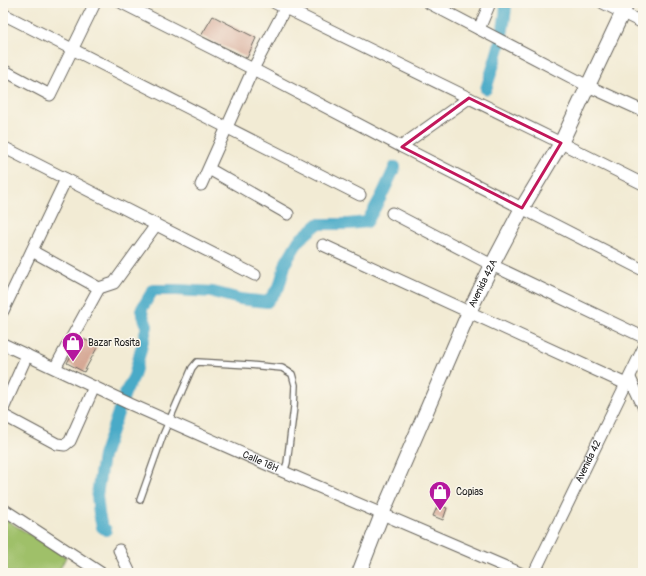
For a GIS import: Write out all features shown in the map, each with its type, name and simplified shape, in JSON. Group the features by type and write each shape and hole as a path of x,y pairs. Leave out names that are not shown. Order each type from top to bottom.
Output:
{"street":[{"path":"3,70 50,95 95,3"},
{"path":"122,3 643,270"},
{"path":"275,3 287,6 643,184"},
{"path":"429,3 588,86 643,111"},
{"path":"479,29 490,3"},
{"path":"603,3 625,8 643,23"},
{"path":"201,185 253,69 287,6"},
{"name":"Avenida 42A","path":"359,573 382,514 469,312 522,208 561,143 625,8"},
{"path":"3,14 360,195"},
{"path":"402,147 469,98"},
{"path":"3,147 255,274"},
{"path":"209,168 288,214"},
{"path":"3,311 66,179"},
{"path":"392,213 492,265 643,338"},
{"path":"54,368 99,288 114,283 156,225"},
{"path":"323,245 469,312 628,381 643,406"},
{"path":"32,251 99,288"},
{"name":"Calle 18H","path":"3,344 169,421 517,572"},
{"name":"Avenida 42","path":"534,573 643,349"},
{"path":"3,409 27,355"},
{"path":"3,415 57,444 64,445 70,441 94,387"},
{"path":"3,509 102,573"},
{"path":"119,550 130,573"}],"lane":[{"path":"140,500 169,421 192,368 197,362 282,368 292,374 295,385 287,463 284,472"}],"highlighted area":[{"path":"469,98 561,143 522,208 402,147"}],"green space":[{"path":"3,518 66,557 58,573 3,573"}],"building":[{"path":"213,16 256,38 247,58 201,36"},
{"path":"81,338 98,346 84,372 67,363"},
{"name":"Copias","path":"438,505 447,508 443,520 433,516"}],"waterway":[{"path":"486,89 502,36 506,3"},
{"path":"106,530 102,527 97,495 103,456 125,393 134,376 147,326 141,310 153,290 213,292 240,299 267,302 279,287 286,262 299,240 318,224 348,224 367,222 395,167"}],"place":[{"name":"Bazar Rosita","path":"73,362"},
{"name":"Copias","path":"440,512"}]}
